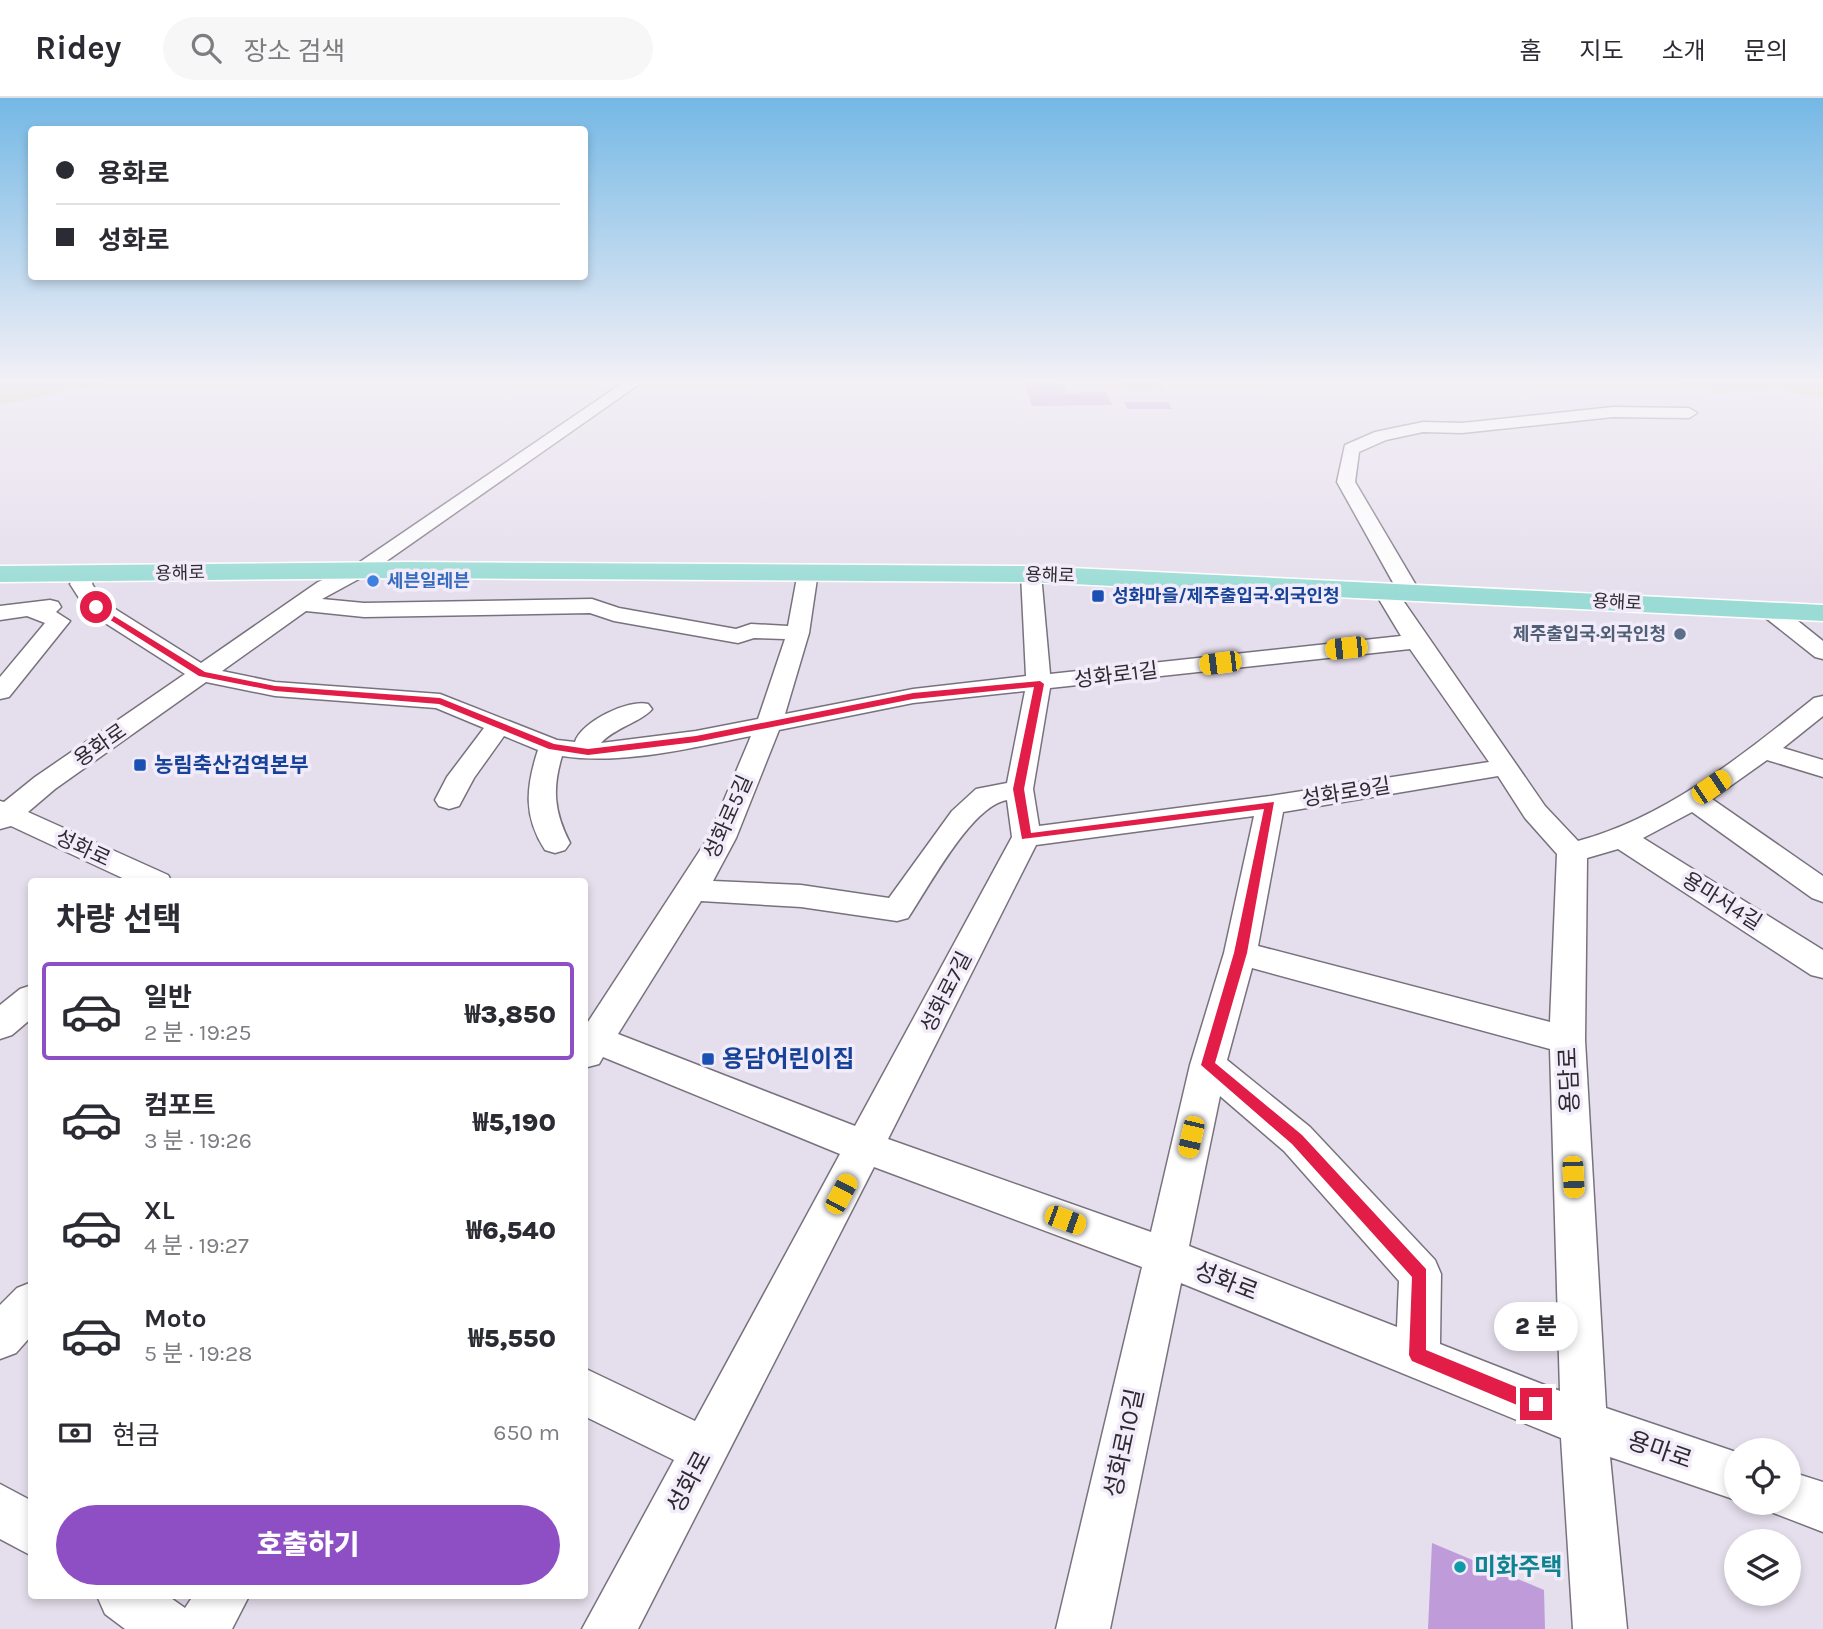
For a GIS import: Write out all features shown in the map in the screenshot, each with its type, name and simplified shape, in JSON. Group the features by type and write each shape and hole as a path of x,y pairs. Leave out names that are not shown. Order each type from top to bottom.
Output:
{"main road":[{"name":"용해로","path":"0,574 361,570 1031,574 1823,613"}],"street":[{"path":"361,570 533,451"},
{"path":"1351,451 1346,482 1397,591 1416,641 1535,812 1572,852 1621,837 1693,799 1765,751 1823,704"},
{"name":"용화로","path":"3,815 326,587 361,570"},
{"name":"성화로5길","path":"588,1043 692,890 722,838 768,723 798,634 808,572"},
{"path":"85,574 81,584 96,607 202,674"},
{"path":"1031,574 1040,684 1019,789 1026,837 1270,804 1240,953 1208,1065 1164,1256"},
{"path":"0,613 92,600"},
{"path":"302,604 364,611 592,606 614,614 738,636 751,631 798,634"},
{"path":"0,692 59,621 30,610"},
{"path":"1770,610 1823,652"},
{"name":"성화로1길","path":"202,674 275,689 440,701 552,747 588,752 696,739 913,696 1416,641"},
{"path":"588,752 588,739 611,721 639,709"},
{"path":"449,800 461,777 499,725"},
{"path":"552,747 540,786 542,819 555,843"},
{"path":"1765,751 1823,769"},
{"name":"성화로9길","path":"1270,804 1506,767"},
{"path":"692,890 801,896 897,910 962,817 986,795 1019,789"},
{"path":"1693,799 1823,891"},
{"name":"성화로","path":"3,815 148,878"},
{"name":"성화로7길","path":"865,1147 1026,837"},
{"name":"용마서4길","path":"1621,837 1823,966"},
{"name":"용담로","path":"1572,852 1567,1040 1584,1424 1600,1629"},
{"path":"1240,953 1567,1040"},
{"path":"0,1025 28,1001"},
{"name":"성화로","path":"588,1043 1164,1256 1418,1355 1584,1424"},
{"path":"1208,1065 1297,1139 1420,1274 1418,1355"},
{"name":"성화로","path":"609,1629 865,1147"},
{"name":"성화로10길","path":"1083,1629 1164,1256"},
{"path":"0,1337 28,1307"},
{"path":"588,1393 705,1451"},
{"name":"용마로","path":"1584,1424 1724,1472"},
{"path":"1801,1499 1823,1507"},
{"path":"0,1509 28,1528"},
{"path":"127,1599 170,1629"},
{"path":"202,1629 221,1599"}],"building":[{"name":"미화주택","path":"1432,1543 1544,1590 1545,1629 1428,1629"}],"place":[{"name":"세븐일레븐","path":"373,581"},
{"name":"성화마을/제주출입국·외국인청","path":"1098,596"},
{"name":"제주출입국·외국인청","path":"1680,634"},
{"name":"농림축산검역본부","path":"140,765"},
{"name":"용담어린이집","path":"708,1059"},
{"name":"미화주택","path":"1460,1567"}],"route":[{"path":"96,607 202,674 275,689 440,701 552,747 588,752 636,744 696,739 913,696 1040,684 1019,789 1026,837 1270,804 1240,953 1208,1065 1297,1139 1420,1274 1418,1355 1536,1404"}]}
